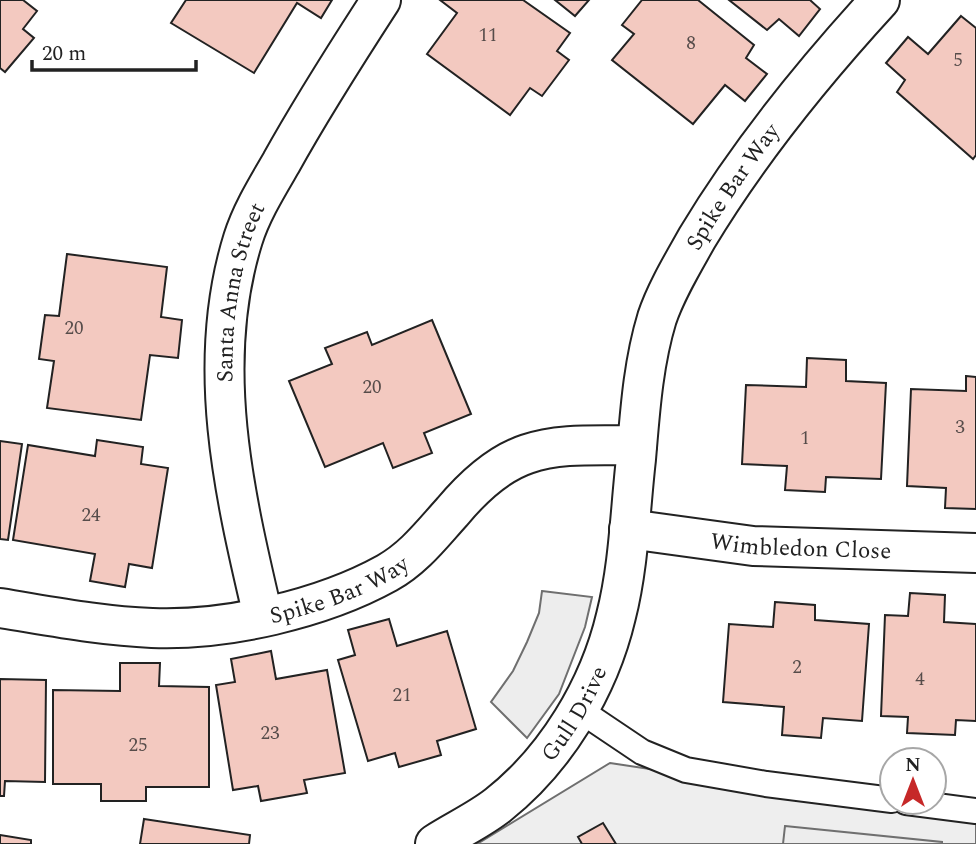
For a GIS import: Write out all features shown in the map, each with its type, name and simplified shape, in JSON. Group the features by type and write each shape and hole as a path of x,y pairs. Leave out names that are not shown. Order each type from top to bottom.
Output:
{"street":[{"name":"Santa Anna Street","path":"263,616 241,524 228,442 224,384 231,285 243,238 263,195 307,117 381,0"},
{"name":"Spike Bar Way","path":"629,529 644,377 657,317 710,215 838,45 880,0"},
{"name":"Spike Bar Way","path":"0,608 76,621 153,628 215,626 328,600 388,572 423,546 487,476 526,454 561,447 637,445"},
{"name":"Wimbledon Close","path":"629,529 753,546 976,553"},
{"name":"Gull Drive","path":"435,844 496,806 527,779 556,746 578,709 604,654 616,616 629,529"}],"lane":[{"path":"578,709 642,752 686,770 766,784 878,798"},
{"path":"948,807 976,811"}],"shaded area":[{"path":"542,591 592,597 585,627 559,694 527,738 491,702 513,671 527,642 539,613"},
{"path":"610,763 878,803 878,816 948,816 948,814 976,818 976,844 477,844"},
{"path":"785,826 942,842 942,844 783,844"}],"building":[{"path":"0,0 23,0 37,11 23,29 34,38 5,72 0,68"},
{"path":"186,0 332,0 321,18 297,3 254,73 171,23"},
{"path":"440,0 523,0 570,33 557,51 569,60 542,96 530,88 510,115 427,54 457,13"},
{"path":"555,0 589,0 575,16"},
{"path":"642,0 698,0 754,45 746,58 767,74 745,101 725,85 693,124 612,60 634,34 622,25"},
{"path":"729,0 810,0 820,9 799,36 779,19 767,30"},
{"path":"961,16 976,28 976,155 973,159 897,92 905,80 886,63 908,37 928,54"},
{"path":"67,254 167,267 161,317 182,320 178,358 150,355 141,420 47,408 54,361 39,359 45,315 59,316"},
{"path":"432,320 471,414 424,433 432,453 393,468 383,443 325,467 289,381 332,364 325,348 367,332 372,345"},
{"path":"807,358 846,360 846,381 886,383 881,479 826,477 825,492 785,490 787,466 742,464 746,385 806,387"},
{"path":"966,376 976,377 976,509 945,508 946,488 907,486 911,389 966,391"},
{"path":"97,440 143,447 141,464 168,468 152,568 129,564 125,587 90,581 95,554 13,540 28,445 95,456"},
{"path":"0,441 22,444 8,540 0,539"},
{"path":"910,593 945,595 944,622 976,624 976,721 956,720 955,735 907,733 908,717 881,716 885,615 908,616"},
{"path":"775,602 815,605 815,620 869,624 862,721 823,718 821,738 782,735 784,707 723,702 729,624 773,627"},
{"path":"389,619 397,646 447,631 476,729 437,741 441,755 399,767 395,753 368,761 338,660 355,655 348,630"},
{"path":"271,651 276,679 327,670 345,773 304,780 307,793 261,801 258,786 233,790 216,685 235,682 231,659"},
{"path":"120,663 160,663 159,686 209,687 209,787 146,787 146,801 101,801 101,784 53,784 53,690 120,691"},
{"path":"0,679 46,680 45,782 5,781 4,796 0,796"},
{"path":"144,819 250,835 249,844 140,844"},
{"path":"603,823 616,844 582,844 578,837"},
{"path":"0,835 31,840 31,844 0,844"}]}
